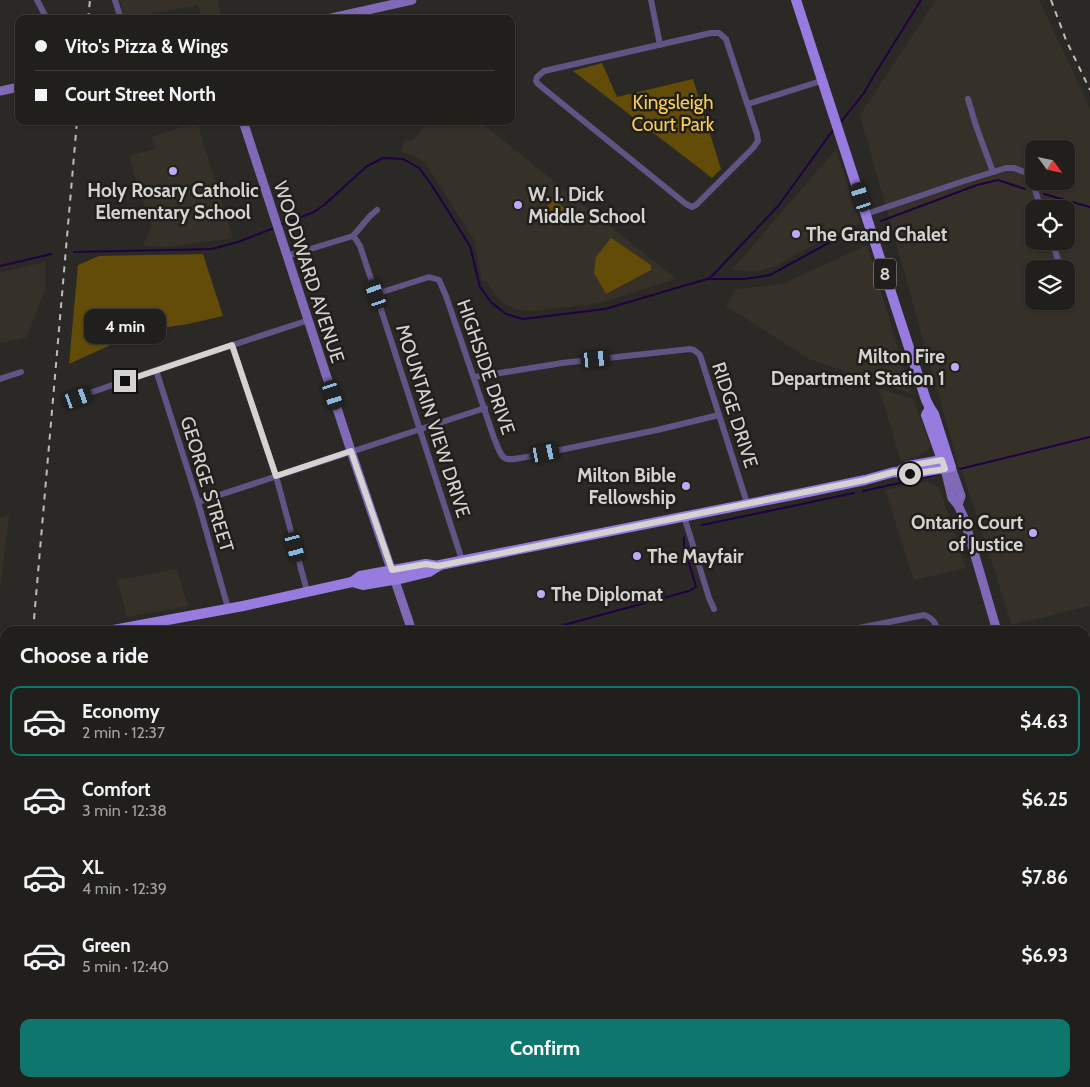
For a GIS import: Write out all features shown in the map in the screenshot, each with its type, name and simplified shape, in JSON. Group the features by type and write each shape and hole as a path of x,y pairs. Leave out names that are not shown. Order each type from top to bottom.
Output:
{"main road":[{"name":"8","path":"796,0 923,393 930,408 926,415 947,464"},
{"path":"134,626 352,582 360,576 393,575 426,564 438,566 803,493 894,472 910,474 947,464"}],"street":[{"path":"37,0 46,15"},
{"path":"115,0 120,15"},
{"path":"353,15 412,0"},
{"path":"651,0 660,44"},
{"path":"711,33 722,34 726,39 757,134 758,141 756,146 692,207 536,81 540,73 544,71 660,44 711,33"},
{"path":"748,104 821,80"},
{"path":"0,91 15,88"},
{"path":"968,99 993,172"},
{"name":"WOODWARD AVENUE","path":"244,125 410,626"},
{"path":"866,214 1006,168 1014,168 1027,173 1032,180 1038,200"},
{"path":"287,256 353,236 376,210"},
{"name":"MOUNTAIN VIEW DRIVE","path":"353,236 360,246 462,560"},
{"name":"HIGHSIDE DRIVE","path":"376,294 429,277 439,280 501,454 507,460 647,432 719,415"},
{"path":"78,398 156,370 309,320"},
{"path":"232,345 276,476 306,592"},
{"name":"RIDGE DRIVE","path":"474,377 562,363 694,350 700,355 747,503"},
{"name":"GEORGE STREET","path":"156,370 198,502 228,608"},
{"path":"0,379 21,372"},
{"path":"198,502 484,408"},
{"name":"8","path":"947,464 961,496 958,505 964,518 995,626"},
{"path":"684,516 714,608"},
{"path":"869,626 924,615 930,617 936,626"}],"shaded area":[{"path":"120,0 218,0 220,15 201,15 198,5 146,15 124,15"},
{"path":"936,0 1039,0 1090,108 1090,606 1012,625 962,471 960,471 860,115"},
{"name":"Holy Rosary Catholic Elementary School","path":"188,125 198,125 233,238 169,247 143,246 151,225 129,156 156,149 151,137"},
{"name":"W. I. Dick Middle School","path":"426,125 484,125 676,279 603,302 578,306 532,311 519,310 506,305 497,297 486,281 482,281 474,240 430,170 423,162 412,155 401,152 405,140 413,140"},
{"path":"836,149 860,223 817,243 776,266 755,272 732,270"},
{"path":"867,245 912,394 809,359 726,306 736,289 782,284"},
{"path":"45,262 45,289 27,337 0,343 0,273"},
{"path":"879,389 913,399 931,447 918,456 901,461"},
{"path":"928,481 939,488 966,568 914,580 885,490"},
{"path":"9,515 2,575 0,590 0,518"},
{"path":"177,569 188,606 127,617 117,580"}],"green space":[{"name":"Kingsleigh Court Park","path":"602,63 617,97 693,79 721,169 712,178 573,71"},
{"path":"554,199 571,215 561,226 544,209"},
{"path":"611,238 651,265 651,270 606,294 594,273 596,257"},
{"path":"203,254 223,316 188,324 141,331 69,364 78,265 99,256"}],"waterway":[{"path":"840,123 864,93 921,0"},
{"path":"708,279 779,205 833,130"},
{"path":"280,225 314,212 367,166 383,158 403,159 419,168 470,246 480,287 491,302 506,314 523,319 605,309 707,279 745,279 770,275 845,234 859,231"},
{"path":"881,221 977,185 998,180 1025,189"},
{"path":"1044,194 1090,207"},
{"path":"74,252 212,249 238,242 274,228"},
{"path":"0,266 51,254"},
{"path":"960,469 1090,437"},
{"path":"912,480 939,474"},
{"path":"863,491 904,482"},
{"path":"702,525 854,493"},
{"path":"560,626 689,591 696,587 684,546 684,537"}],"railway":[{"path":"88,15 90,0"},
{"path":"1051,0 1066,40 1090,90"},
{"path":"33,626 77,125"}],"place":[{"name":"Holy Rosary Catholic Elementary School","path":"173,171"},
{"name":"W. I. Dick Middle School","path":"518,205"},
{"name":"The Grand Chalet","path":"796,234"},
{"name":"Milton Fire Department Station 1","path":"955,367"},
{"name":"Milton Bible Fellowship","path":"686,486"},
{"name":"Ontario Court of Justice","path":"1033,533"},
{"name":"The Mayfair","path":"637,556"},
{"name":"The Diplomat","path":"541,594"}],"route":[{"path":"125,381 232,345 276,476 351,451 392,570 426,564 438,566 803,493 898,472 908,466 942,460 945,469 910,474"}]}
